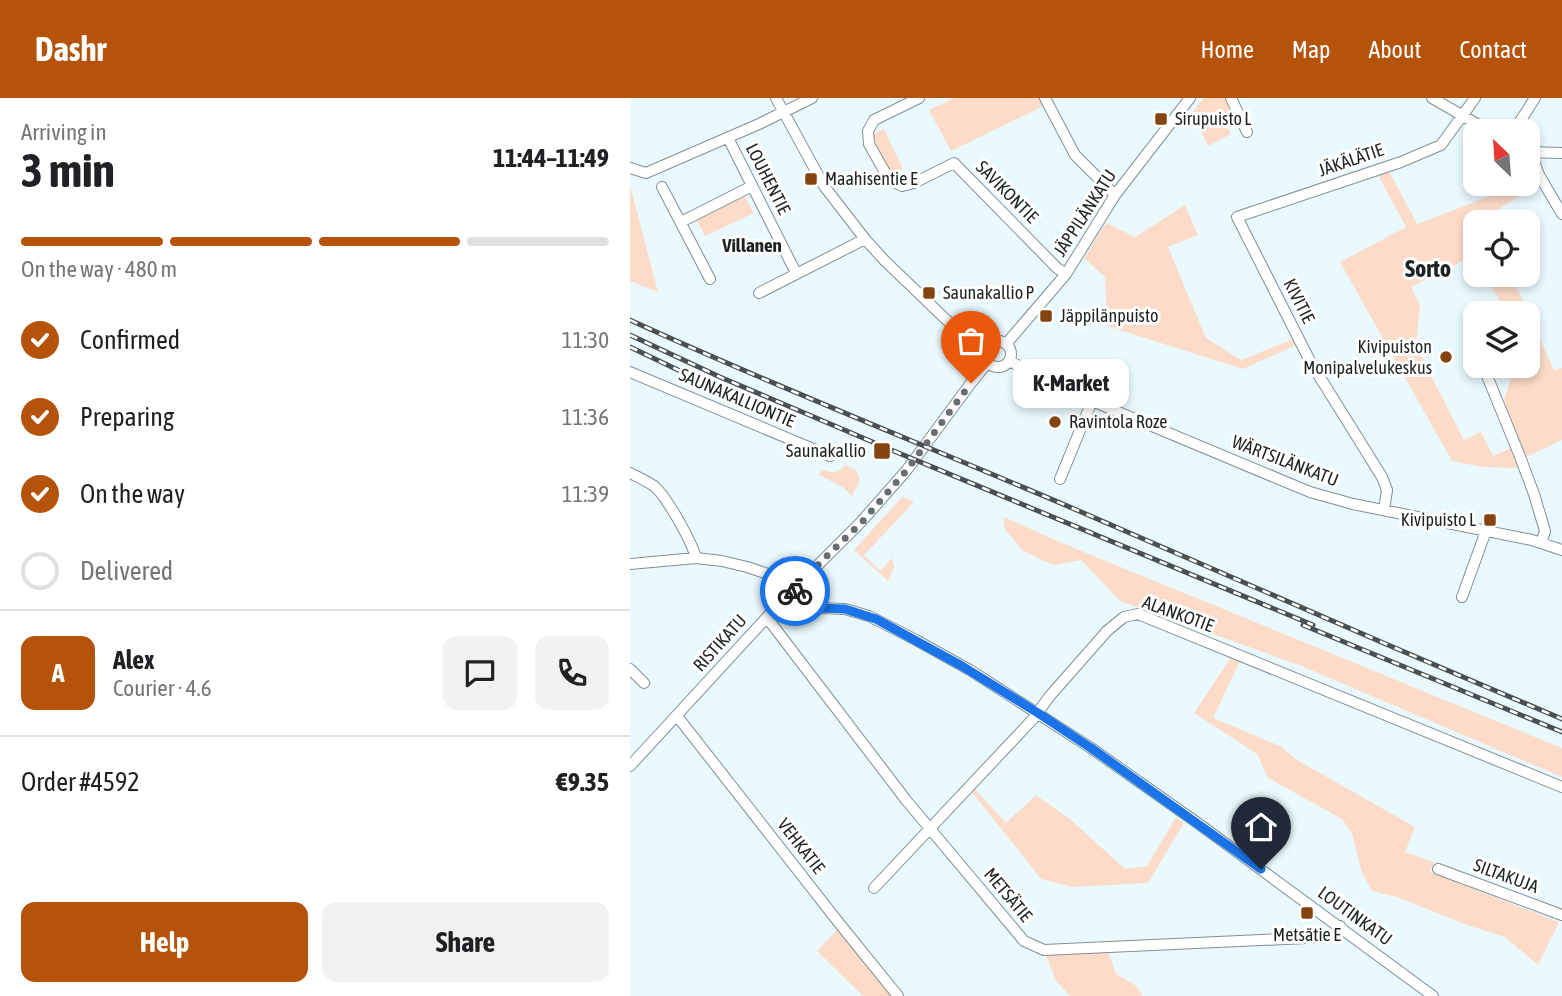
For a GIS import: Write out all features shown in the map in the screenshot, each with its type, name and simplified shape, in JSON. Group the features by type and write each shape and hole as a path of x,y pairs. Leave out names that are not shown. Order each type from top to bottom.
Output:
{"street":[{"path":"776,98 824,186 865,239 958,331 985,349"},
{"path":"631,169 646,173 812,98"},
{"path":"1045,98 1075,155 1115,195"},
{"name":"JÄPPILÄNKATU","path":"1006,344 1066,274 1115,195 1189,98"},
{"path":"1231,98 1247,132"},
{"path":"1432,98 1468,119"},
{"name":"JÄKÄLÄTIE","path":"1237,217 1401,162 1441,145 1475,98"},
{"path":"1522,119 1535,98"},
{"name":"SAVIKONTIE","path":"919,99 874,120 868,131 869,144 886,174 902,186 914,183 954,163 1066,274"},
{"name":"LOUHENTIE","path":"728,138 796,273"},
{"path":"1540,152 1562,153"},
{"path":"1540,177 1562,214"},
{"path":"681,222 752,186"},
{"path":"662,187 710,279"},
{"name":"KIVITIE","path":"1237,217 1311,363 1382,477 1387,489 1384,510"},
{"path":"759,293 865,239"},
{"path":"994,341 1006,344 1011,354 1009,361 1000,367 993,366 985,356 985,349 994,341"},
{"name":"WÄRTSILÄNKATU","path":"1009,361 1092,401 1310,492 1353,504 1541,543 1562,550"},
{"name":"RISTIKATU","path":"630,766 765,618 862,522 906,471 988,362"},
{"name":"SAUNAKALLIONTIE","path":"630,372 830,456"},
{"path":"1488,378 1534,494 1545,531 1541,543"},
{"path":"1060,479 1092,401"},
{"path":"630,473 655,487 662,495 690,541 696,558"},
{"path":"1462,597 1486,531"},
{"name":"LOUTINKATU","path":"630,564 696,558 747,567 768,574 793,589 811,605 845,609 876,619 962,666 1038,713 1199,824 1433,996"},
{"name":"ALANKOTIE","path":"874,888 1038,713 1107,631 1124,617 1138,614 1562,786"},
{"name":"METSÄTIE","path":"765,618 795,653 906,800 1024,941 1044,950 1328,937 1340,926"},
{"path":"630,669 644,683"},
{"name":"VEHKATIE","path":"677,716 898,996"},
{"name":"SILTAKUJA","path":"1437,869 1562,915"}],"shaded area":[{"path":"954,98 1040,98 1044,106 951,151 929,110"},
{"path":"1204,98 1229,98 1239,118 1226,125 1231,134 1208,146 1192,113"},
{"path":"884,129 903,169 891,174 872,135"},
{"path":"1389,171 1417,224 1490,196 1519,196 1497,210 1463,210 1463,261 1411,287 1420,305 1416,346 1464,440 1481,432 1493,456 1511,448 1518,468 1482,467 1452,461 1340,262 1406,227 1378,175"},
{"path":"630,185 658,292 630,281"},
{"path":"743,194 754,213 705,236 695,217"},
{"path":"1185,205 1198,235 1168,247 1206,338 1241,360 1293,339 1296,345 1243,369 1107,326 1105,277 1084,258 1106,223 1135,237"},
{"path":"1491,287 1516,287 1523,301 1500,301"},
{"path":"1540,339 1554,370 1562,368 1562,440 1524,458 1504,400 1511,378 1540,378"},
{"path":"845,465 856,470 860,480 852,496 843,487 819,475 821,470 837,472"},
{"path":"902,497 914,501 864,555 880,571 892,558 894,567 888,581 854,550"},
{"path":"1004,517 1562,748 1562,777 1299,665 1120,601 1081,560 1053,565 1023,551 1004,528"},
{"path":"1231,657 1240,661 1213,718 1280,746 1297,760 1415,827 1405,852 1434,862 1430,872 1559,922 1538,965 1505,937 1397,897 1372,891 1361,870 1352,833 1342,819 1268,778 1257,754 1194,713"},
{"path":"974,788 1006,823 1036,795 1070,819 1125,869 1147,866 1176,817 1184,823 1148,883 1073,887 1041,879 971,791"},
{"path":"838,929 891,996 863,996 817,951"},
{"path":"1107,948 1116,974 1135,985 1143,996 1070,996 1056,981 1044,950"}],"railway":[{"path":"630,320 1562,719"},
{"path":"630,335 720,377 889,449 1313,625"},
{"path":"630,347 761,406"},
{"path":"1303,625 1562,732"}],"way so far":[{"path":"795,591 793,589 862,522 906,471 971,383"}],"place":[{"name":"Sirupuisto L","path":"1161,119"},
{"name":"Maahisentie E","path":"811,179"},
{"name":"Saunakallio P","path":"929,293"},
{"name":"Jäppilänpuisto","path":"1046,316"},
{"name":"Kivipuiston Monipalvelukeskus","path":"1446,357"},
{"name":"K-Market","path":"971,383"},
{"name":"Ravintola Roze","path":"1055,422"},
{"name":"Saunakallio","path":"882,451"},
{"name":"Kivipuisto L","path":"1490,520"},
{"name":"Metsätie E","path":"1307,913"}],"district":[{"name":"Villanen","path":"752,245"},
{"name":"Sorto","path":"1428,269"}],"route":[{"path":"795,591 811,605 845,609 876,619 962,666 1091,748 1261,869"}]}
